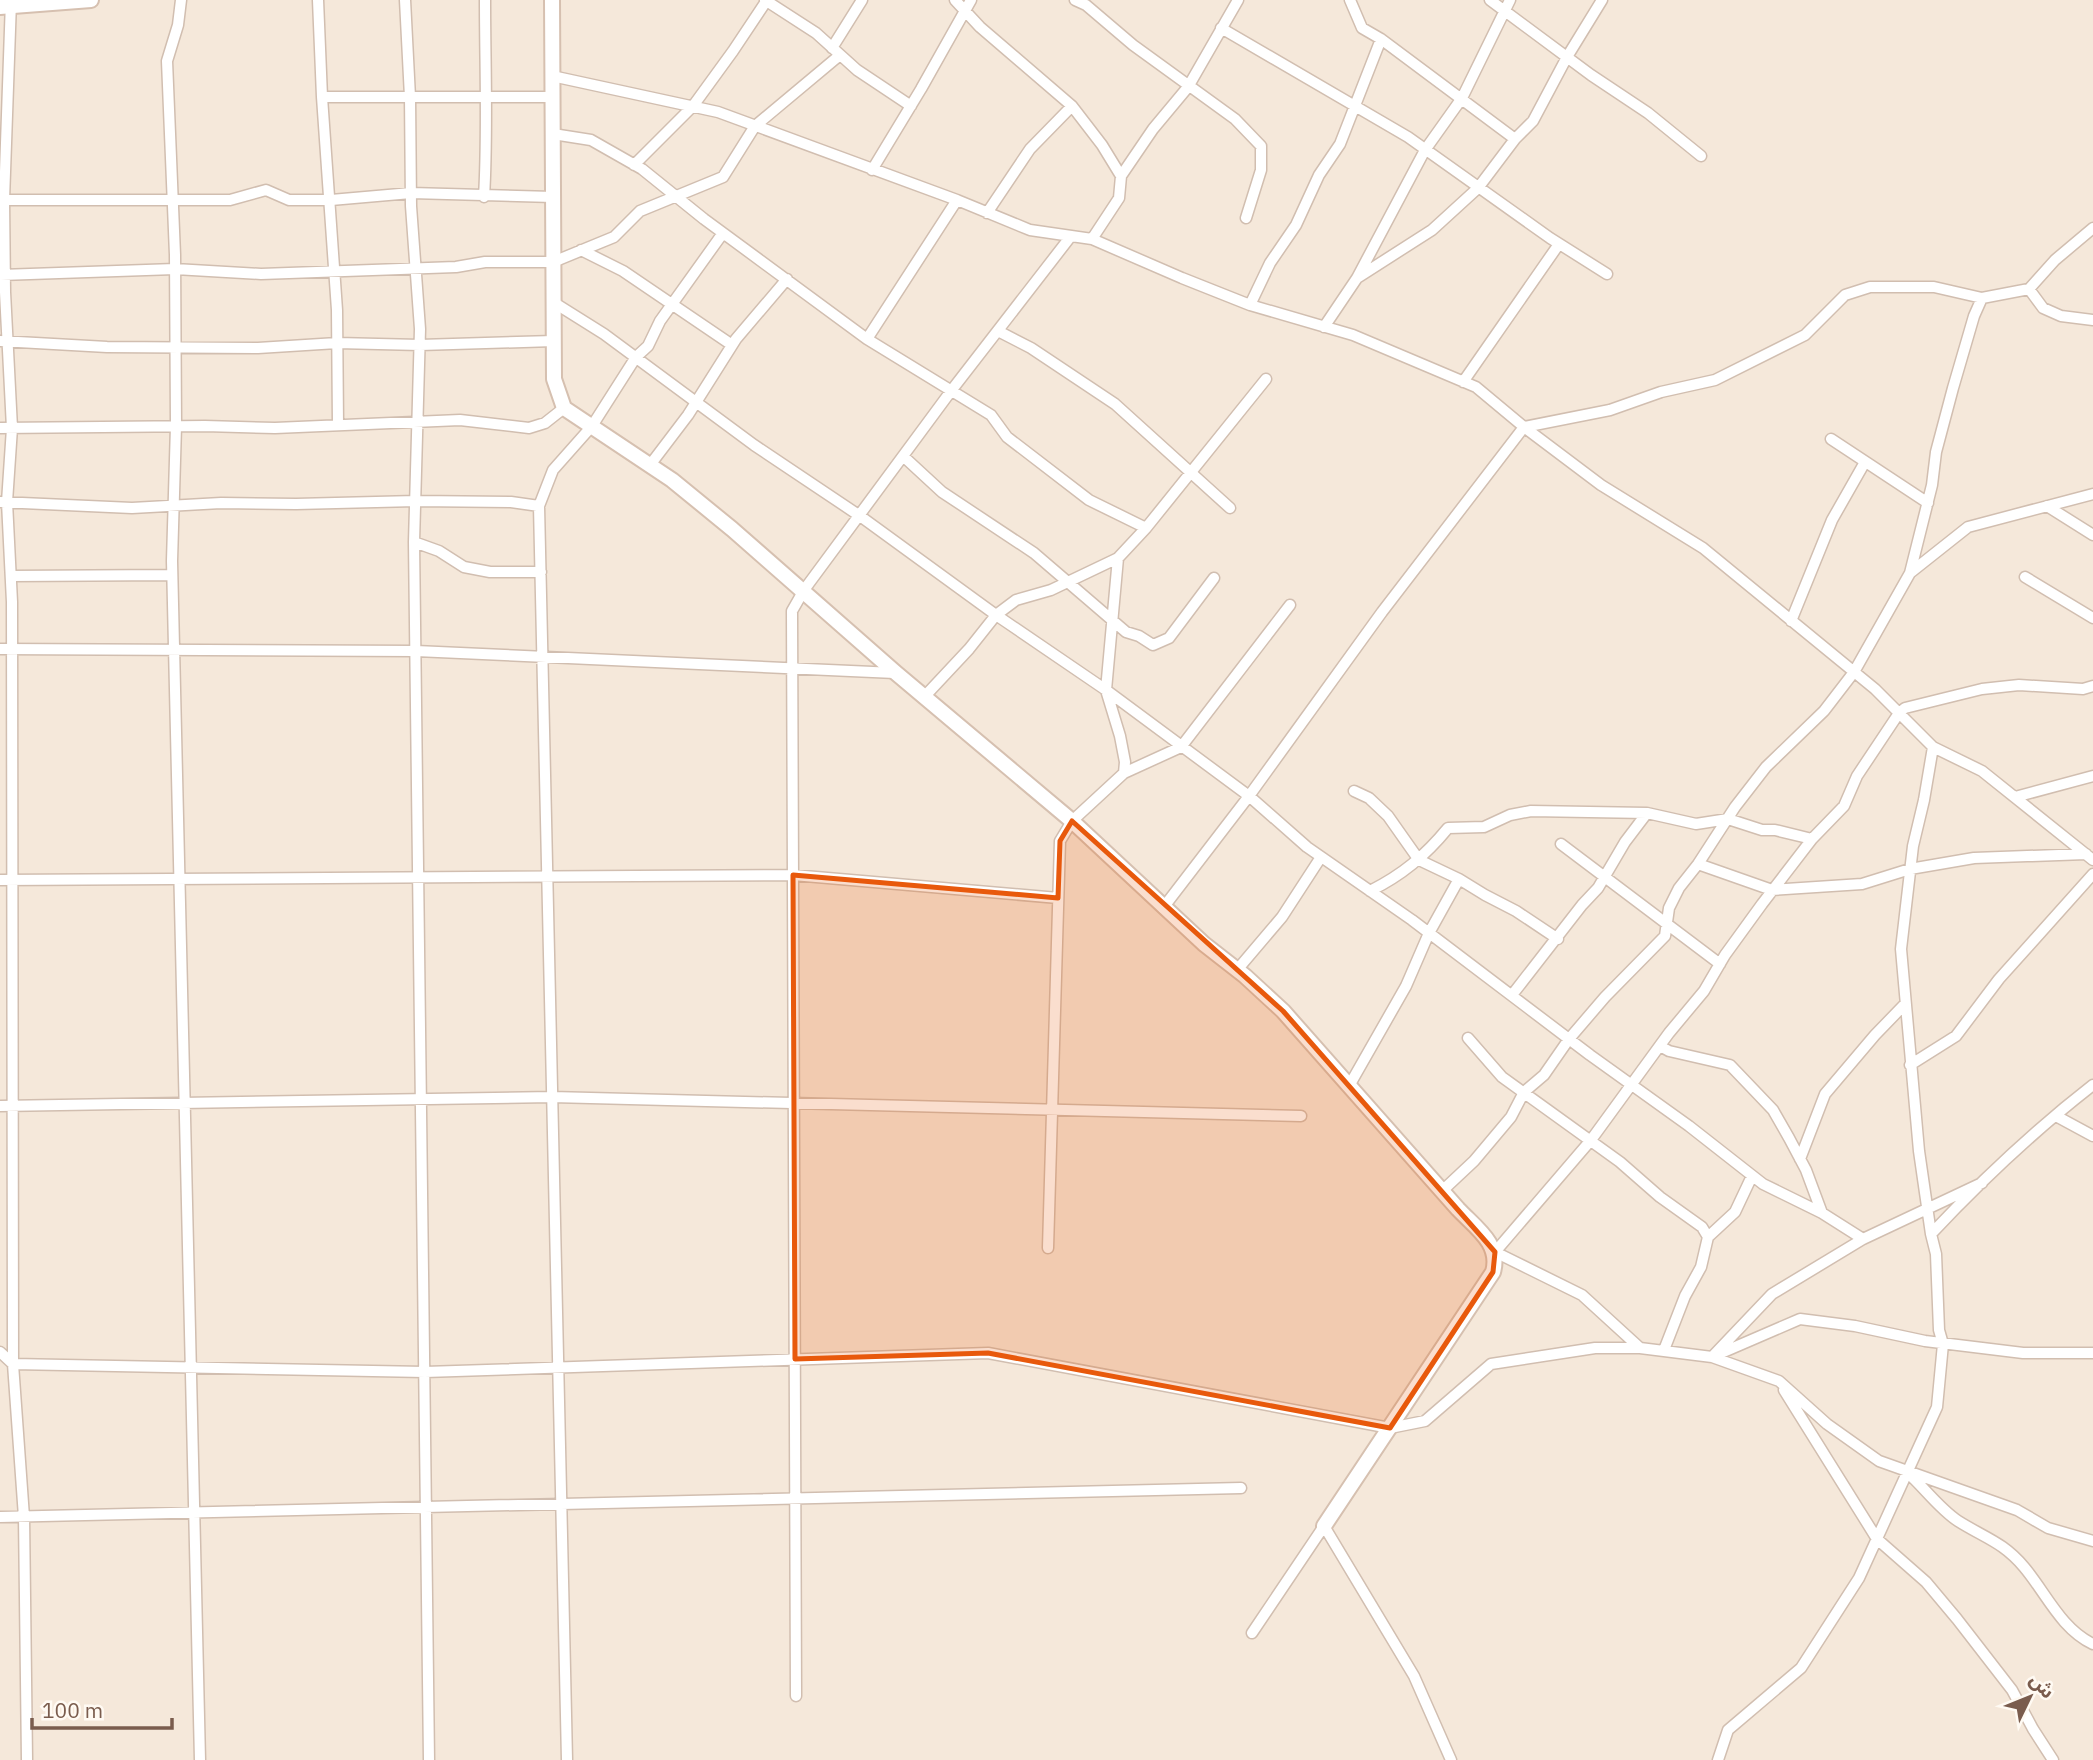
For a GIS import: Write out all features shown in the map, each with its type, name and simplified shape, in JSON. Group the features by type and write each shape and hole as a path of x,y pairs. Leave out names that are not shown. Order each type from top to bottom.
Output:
{"street":[{"path":"27,1760 24,1517 13,1364 12,649 11,576 4,502 12,428 4,341 2,275 3,110 7,5 91,0"},
{"path":"181,0 178,25 167,61 175,269 176,426 172,575 200,1760"},
{"path":"318,0 335,271 338,425"},
{"path":"405,0 411,193 420,345 414,542 429,1760"},
{"path":"484,197 488,133 485,96 485,0"},
{"path":"552,0 554,379 564,408 692,495 896,673 1072,821 1163,908 1283,1011 1441,1191 1488,1240 1495,1252 1497,1261 1493,1272 1252,1633"},
{"path":"634,165 692,106 733,51 766,0 816,33 857,70 911,106"},
{"path":"2,275 175,269 261,274 456,267 485,262 553,262 614,237 639,211 723,177 755,126 783,100 823,71 862,0"},
{"path":"956,0 980,27 1072,106 1102,145 1121,176"},
{"path":"872,170 971,0"},
{"path":"1075,0 1086,5 1188,87 1235,119 1261,146 1261,170 1246,218"},
{"path":"1093,239 1119,198 1121,176 1153,129 1188,87 1238,0"},
{"path":"1350,0 1362,28 1381,39 1515,139"},
{"path":"1490,0 1648,113 1701,156"},
{"path":"1324,327 1357,278 1425,150 1462,98 1510,0"},
{"path":"1357,278 1432,230 1478,188 1515,139 1533,121 1567,57 1602,0"},
{"path":"1221,28 1425,150 1606,274"},
{"path":"1250,305 1270,263 1296,225 1320,175 1340,144 1381,39"},
{"path":"552,76 718,112 957,200 1030,230 1093,239 1250,305 1353,335 1476,387 1601,485 1703,548 1875,688 1933,747 1982,771 2089,857"},
{"path":"322,97 553,97"},
{"path":"987,213 1030,149 1072,106"},
{"path":"553,134 591,140 634,165 867,339 991,415 1007,437 1088,500 1146,528"},
{"path":"4,200 230,200 266,190 289,200 331,200 411,193 553,197"},
{"path":"867,339 957,200"},
{"path":"1163,908 1249,796 1382,612 1524,427 1610,410 1661,392 1715,380 1805,335 1845,295 1870,287 1934,287 1982,298 2029,289 2055,260 2093,228"},
{"path":"567,1760 539,506 552,470 592,426 636,357 648,346 660,321 723,233"},
{"path":"796,1696 792,611 804,590 902,456 1071,236"},
{"path":"1463,382 1559,244"},
{"path":"581,250 624,271 732,345"},
{"path":"650,465 695,403 732,345 787,279"},
{"path":"2029,289 2043,309 2061,316 2093,320"},
{"path":"1441,1191 1474,1161 1511,1117 1524,1092 1544,1075 1569,1039 1605,997 1665,936 1670,908 1679,888 1727,819 1766,767 1824,711 1854,672 1910,573 1928,503 1936,452 1974,316 1982,298"},
{"path":"553,302 604,334 695,403 1106,690 1249,796 1321,857 1429,933 1763,1184 1822,1213 1863,1238"},
{"path":"998,331 1031,348 1115,404 1230,508"},
{"path":"4,341 175,348 554,341"},
{"path":"925,696 969,649 996,615 1016,600 1051,590 1118,558 1146,528 1266,379"},
{"path":"0,428 275,428 460,420 529,428 545,423 564,408"},
{"path":"1831,439 1928,503"},
{"path":"902,456 942,492 1034,553 1126,632 1153,645 1169,639 1214,578"},
{"path":"1791,621 1832,520 1865,462"},
{"path":"1910,573 1968,527 2093,494"},
{"path":"4,502 132,508 416,501 511,502 539,506"},
{"path":"2047,506 2093,535"},
{"path":"414,542 439,551 464,566 489,572 541,572"},
{"path":"1118,558 1106,690 1120,736 1125,762 1124,773"},
{"path":"11,576 172,575"},
{"path":"2025,577 2093,618"},
{"path":"1048,1248 1060,841 1072,821 1124,773 1181,747 1290,605"},
{"path":"0,649 415,651 896,673"},
{"path":"1495,1252 1591,1140 1704,991 1772,890 1812,839 1844,806 1857,775 1899,713 1905,709 1982,689 2018,685 2083,689 2093,686"},
{"path":"1718,1760 1728,1730 1801,1668 1860,1577 1937,1407 1943,1344 1939,1329 1936,1254 1919,1151 1901,949 1913,846 1933,747"},
{"path":"2015,797 2093,776"},
{"path":"1354,791 1369,798 1388,816 1419,860 1516,911 1558,939"},
{"path":"1370,891 1398,877 1419,860 1448,828 1484,827 1510,815 1531,811 1647,813 1696,824 1727,819 1762,830 1775,830 1812,839"},
{"path":"1512,995 1598,888 1625,842 1647,813"},
{"path":"1561,844 1720,964"},
{"path":"1237,970 1282,917 1321,857"},
{"path":"1698,864 1772,890 1862,884 1910,869 1975,858 2089,857"},
{"path":"1910,1065 1956,1036 1999,979 2093,874"},
{"path":"0,880 793,875 1058,898"},
{"path":"1349,1086 1406,986 1429,933 1459,879"},
{"path":"1800,1159 1825,1094 1905,1004"},
{"path":"1468,1038 1502,1077 1591,1140 1660,1197 1702,1227 1708,1237"},
{"path":"1660,1046 1668,1051 1730,1065 1773,1110 1800,1159 1822,1213"},
{"path":"1931,1234 1982,1183 2093,1085"},
{"path":"0,1106 552,1097 1301,1116"},
{"path":"2056,1116 2093,1136"},
{"path":"1664,1350 1685,1296 1701,1267 1708,1237 1735,1212 1752,1176"},
{"path":"1712,1357 1772,1294 1863,1238 1982,1183"},
{"path":"1495,1252 1582,1295 1640,1348"},
{"path":"1712,1357 1800,1318 1943,1344 2023,1353 2091,1352"},
{"path":"0,1352 13,1364 425,1372 988,1353 1390,1428 1424,1420 1491,1364 1595,1348 1664,1350 1712,1357 1779,1381 1827,1424 1879,1461 2017,1510 2048,1528 2093,1541"},
{"path":"1779,1381 1877,1539 1926,1582 1957,1619 2012,1690 2053,1760"},
{"path":"1907,1472 1955,1519 2003,1545 2026,1569 2046,1599 2070,1627 2093,1644"},
{"path":"0,1517 1241,1488"},
{"path":"1324,1526 1415,1676 1451,1760"}],"highlighted area":[{"path":"1072,821 1283,1011 1495,1252 1493,1272 1390,1428 988,1353 795,1359 793,875 1058,898 1060,841"}],"shaded area":[{"path":"0,0 2093,0 2093,1760 0,1760"}]}
